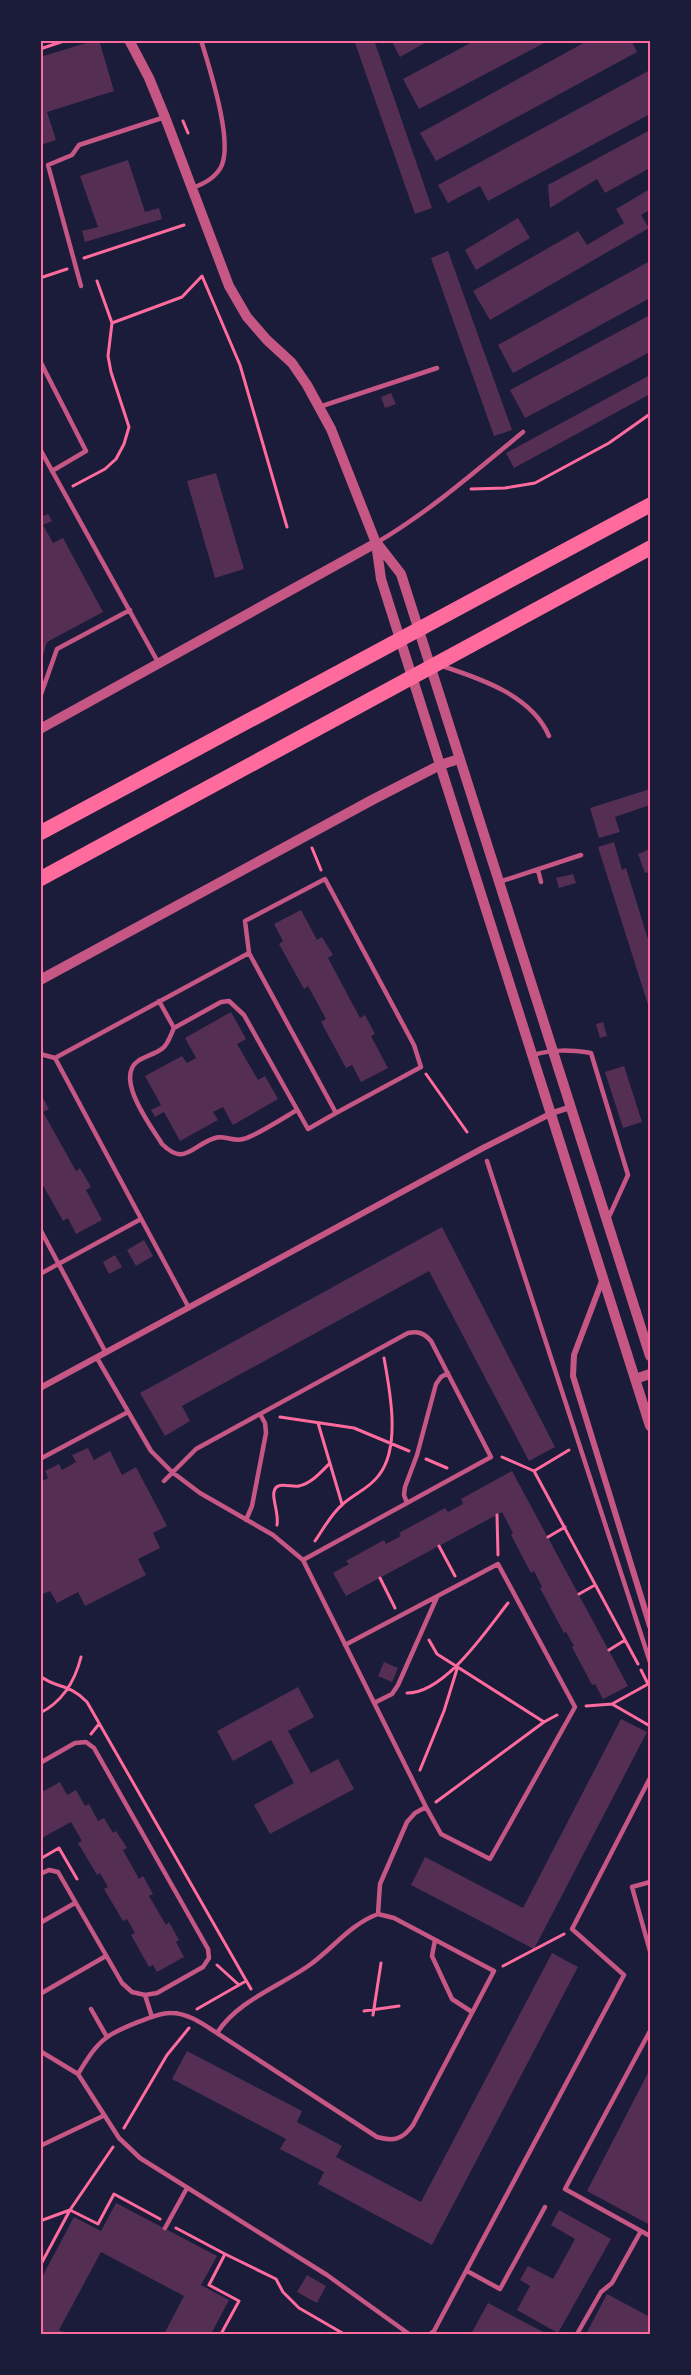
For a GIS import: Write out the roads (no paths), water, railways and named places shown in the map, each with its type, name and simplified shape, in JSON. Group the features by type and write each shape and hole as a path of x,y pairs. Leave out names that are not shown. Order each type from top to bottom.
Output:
{"main road":[{"path":"40,833 651,505"},
{"path":"40,879 651,548"}],"street":[{"path":"129,40 149,78 165,117 229,286 247,317 292,363 319,407 331,429 376,543 381,579 651,1426"},
{"path":"376,543 401,574 651,1356"},
{"path":"40,729 376,543"},
{"path":"40,980 440,765 459,759"},
{"path":"479,888 499,882"},
{"path":"40,1388 460,1161 552,1113 571,1107"},
{"path":"603,1278 574,1355 573,1376 651,1626"},
{"path":"636,1379 651,1374"}],"lane":[{"path":"192,188 208,182 221,166 225,151 218,102 201,40"},
{"path":"81,286 48,165 72,155 80,145 165,117"},
{"path":"40,361 86,451 52,471"},
{"path":"319,407 437,368"},
{"path":"376,543 402,528 453,490 523,432"},
{"path":"40,449 159,664"},
{"path":"40,697 57,649 130,610"},
{"path":"428,662 481,680 512,695 536,712 549,736"},
{"path":"499,882 581,855"},
{"path":"537,870 542,882"},
{"path":"297,1110 243,1140 216,1137 187,1154 177,1155 162,1144 131,1088 129,1077 131,1068 137,1062 164,1048 174,1028 221,1002 229,1001 244,1014 308,1129 421,1067 414,1045 325,879 245,921 249,953 336,1113"},
{"path":"40,1054 55,1058 249,953"},
{"path":"159,1001 174,1028"},
{"path":"533,1055 552,1050 591,1053 628,1174 607,1222"},
{"path":"55,1058 189,1308"},
{"path":"487,1161 651,1662"},
{"path":"40,1274 141,1219"},
{"path":"40,1229 106,1353"},
{"path":"164,1481 196,1449 408,1333 416,1331 424,1334 431,1341 491,1457 303,1560"},
{"path":"97,1358 151,1451 172,1472 200,1493 273,1535 303,1560 345,1645 374,1702 414,1784 441,1834 490,1859 575,1707 498,1564 345,1645"},
{"path":"407,1503 404,1495 405,1487 417,1455 436,1384 448,1373"},
{"path":"40,1459 128,1412"},
{"path":"246,1520 252,1506 266,1433 265,1423 260,1414"},
{"path":"374,1702 392,1694 398,1685 438,1596"},
{"path":"40,1762 75,1743 86,1742 94,1748 208,1949 209,1959 203,1966 157,1993 146,1995 132,1992 122,1983 58,1872 49,1870 40,1874"},
{"path":"430,2334 434,2331 467,2271 624,1975 573,1929 651,1779"},
{"path":"378,1914 380,1884 407,1822 415,1813 426,1807"},
{"path":"651,1881 632,1887 651,1951"},
{"path":"40,1923 75,1903"},
{"path":"78,2074 91,2054 107,2037 152,2017 170,2013 185,2016 218,2033 377,2137 387,2140 398,2139 413,2125 494,1971 394,1918 378,1914 362,1920 311,1964 229,2018 218,2033"},
{"path":"435,1940 432,1956 452,1999 472,2012"},
{"path":"40,1994 106,1956"},
{"path":"146,1995 152,2017"},
{"path":"91,2009 107,2037"},
{"path":"651,2031 566,2189 651,2236"},
{"path":"40,2051 78,2074 119,2138 140,2158 327,2275 409,2334"},
{"path":"40,2146 103,2115"},
{"path":"165,2228 187,2188"},
{"path":"467,2271 500,2289 545,2207"},
{"path":"577,2334 601,2292 612,2283 641,2231"}]}
